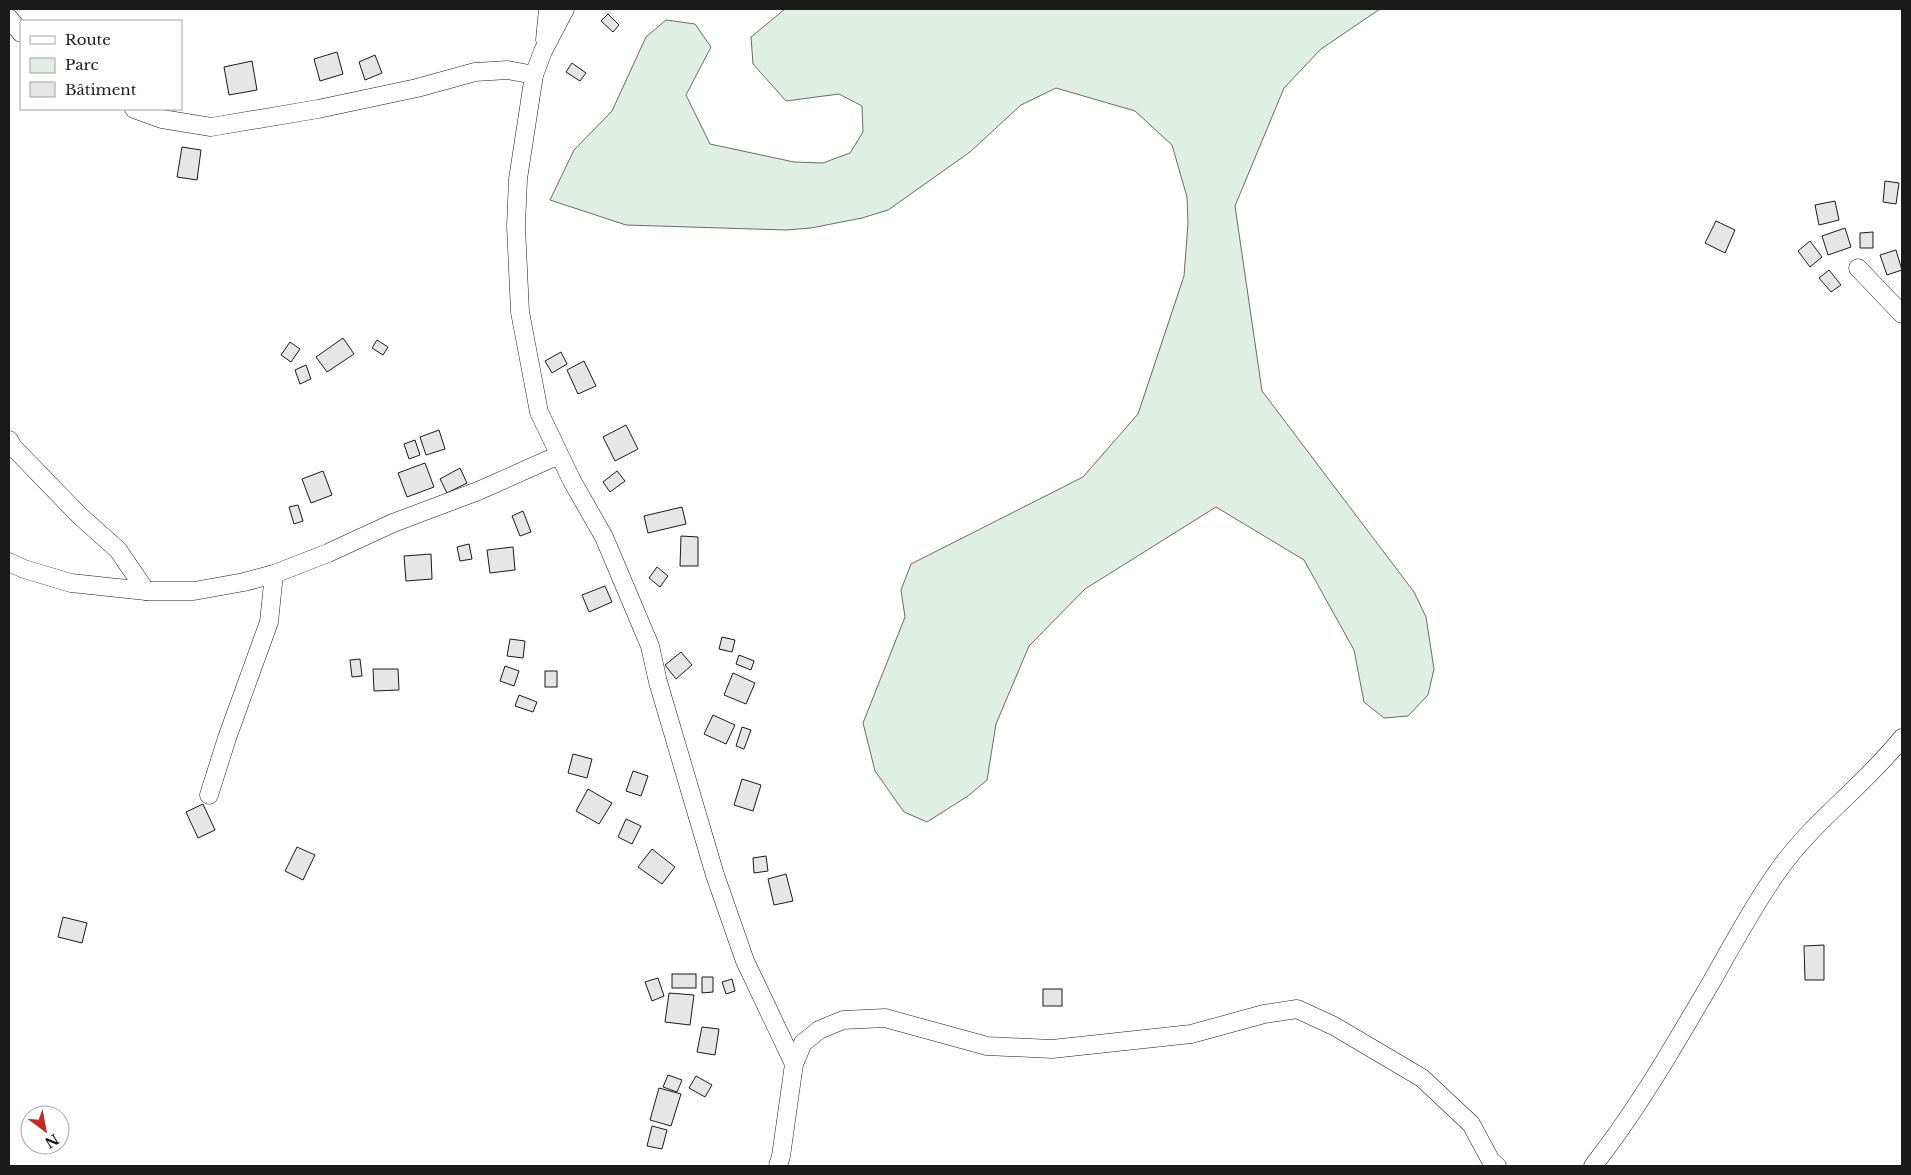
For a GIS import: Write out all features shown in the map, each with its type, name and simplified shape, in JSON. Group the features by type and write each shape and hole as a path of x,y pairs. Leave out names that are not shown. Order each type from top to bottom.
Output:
{"street":[{"path":"543,50 548,9"},
{"path":"565,9 543,50 534,75 518,179 516,226 520,312 539,412 559,455 604,537 650,646 658,682 718,884 745,960 794,1064"},
{"path":"9,18 20,32"},
{"path":"137,110 162,119 211,127 318,109 416,88 475,72 508,70 534,75"},
{"path":"1858,268 1902,314"},
{"path":"9,440 13,447 80,516 118,550 146,591"},
{"path":"9,562 24,569 71,582 146,591 194,591 244,582 274,574 393,522 478,491 559,455"},
{"path":"209,795 227,738 269,622 274,574"},
{"path":"1593,1166 1606,1151 1661,1067 1744,925 1778,871 1806,836 1889,755 1902,738"},
{"path":"778,1166 794,1064 803,1043 819,1030 843,1020 884,1018 987,1046 1052,1049 1191,1034 1264,1014 1297,1009 1334,1026 1422,1078 1471,1124 1491,1161 1497,1166"}],"green space":[{"path":"785,9 1380,9 1321,49 1284,88 1235,206 1262,391 1414,592 1426,617 1434,669 1428,695 1408,716 1384,718 1364,702 1354,650 1304,560 1216,507 1085,589 1029,646 996,724 987,780 968,796 927,822 904,812 875,771 863,723 905,617 901,590 911,564 1083,477 1138,414 1184,276 1188,223 1187,197 1172,145 1135,111 1056,88 1021,105 970,152 888,210 862,218 811,228 786,230 626,225 550,200 574,150 612,111 646,37 666,20 695,24 711,47 686,95 710,144 794,162 823,163 850,153 863,132 862,106 839,94 786,101 753,64 751,37"}],"building":[{"path":"608,14 619,25 613,32 601,21"},
{"path":"337,52 343,74 320,81 314,59"},
{"path":"375,55 382,73 365,80 359,62"},
{"path":"252,61 257,90 229,95 224,67"},
{"path":"572,63 586,73 580,81 566,72"},
{"path":"182,147 201,150 197,180 177,177"},
{"path":"1885,181 1899,183 1896,204 1883,202"},
{"path":"1835,201 1839,220 1819,225 1815,205"},
{"path":"1716,221 1735,230 1725,253 1705,243"},
{"path":"1845,228 1851,247 1828,255 1822,236"},
{"path":"1873,232 1873,248 1860,248 1860,233"},
{"path":"1810,241 1822,257 1810,267 1798,251"},
{"path":"1896,250 1902,270 1887,275 1880,255"},
{"path":"1829,270 1841,285 1831,292 1819,278"},
{"path":"343,338 354,354 327,372 316,357"},
{"path":"377,340 388,347 383,355 372,348"},
{"path":"290,342 300,349 291,362 281,355"},
{"path":"561,352 567,364 552,373 545,361"},
{"path":"584,361 596,386 578,394 567,370"},
{"path":"306,365 311,379 300,384 295,370"},
{"path":"626,425 638,449 615,461 603,437"},
{"path":"439,430 445,449 426,455 420,437"},
{"path":"415,440 420,455 409,459 404,444"},
{"path":"425,463 434,487 407,497 398,473"},
{"path":"460,468 467,483 447,493 440,479"},
{"path":"323,471 332,495 311,503 302,479"},
{"path":"617,471 625,481 610,492 603,482"},
{"path":"298,505 303,521 294,524 289,507"},
{"path":"682,507 686,524 648,533 644,516"},
{"path":"523,511 531,532 520,536 512,516"},
{"path":"681,536 698,537 698,566 680,566"},
{"path":"469,544 472,559 460,561 457,547"},
{"path":"513,547 515,570 490,573 487,550"},
{"path":"431,554 432,579 406,581 404,556"},
{"path":"657,567 668,576 660,587 649,578"},
{"path":"605,586 612,602 589,612 582,595"},
{"path":"722,637 735,640 732,652 719,649"},
{"path":"510,639 525,641 523,658 507,656"},
{"path":"681,652 692,665 676,679 665,665"},
{"path":"739,655 754,661 751,670 736,664"},
{"path":"360,659 362,676 352,677 350,660"},
{"path":"505,666 519,671 514,686 500,681"},
{"path":"373,669 398,669 399,690 374,691"},
{"path":"545,671 557,671 557,687 545,687"},
{"path":"733,673 755,683 746,704 724,695"},
{"path":"519,695 537,702 533,712 515,706"},
{"path":"713,715 735,725 726,744 704,734"},
{"path":"742,727 751,730 744,749 736,746"},
{"path":"573,754 592,759 587,778 568,773"},
{"path":"633,771 648,776 641,796 626,791"},
{"path":"742,779 761,785 753,811 734,805"},
{"path":"588,789 612,803 599,824 576,811"},
{"path":"203,804 215,830 198,838 186,812"},
{"path":"626,819 641,826 632,844 618,837"},
{"path":"297,847 315,855 303,880 285,871"},
{"path":"652,849 675,867 662,884 638,867"},
{"path":"766,856 768,871 754,873 753,858"},
{"path":"786,874 793,901 774,905 768,879"},
{"path":"63,917 87,923 82,943 58,937"},
{"path":"1824,945 1824,980 1805,980 1804,946"},
{"path":"672,974 696,974 696,988 672,988"},
{"path":"702,977 713,977 713,992 702,993"},
{"path":"658,978 664,996 652,1001 645,982"},
{"path":"732,979 735,991 726,994 722,982"},
{"path":"1043,989 1062,989 1062,1006 1043,1006"},
{"path":"669,993 694,995 690,1025 665,1022"},
{"path":"702,1027 719,1029 715,1055 697,1052"},
{"path":"668,1075 682,1080 677,1092 663,1087"},
{"path":"696,1076 712,1085 705,1097 689,1088"},
{"path":"659,1088 681,1094 671,1126 650,1120"},
{"path":"652,1126 667,1130 662,1149 647,1146"}]}
